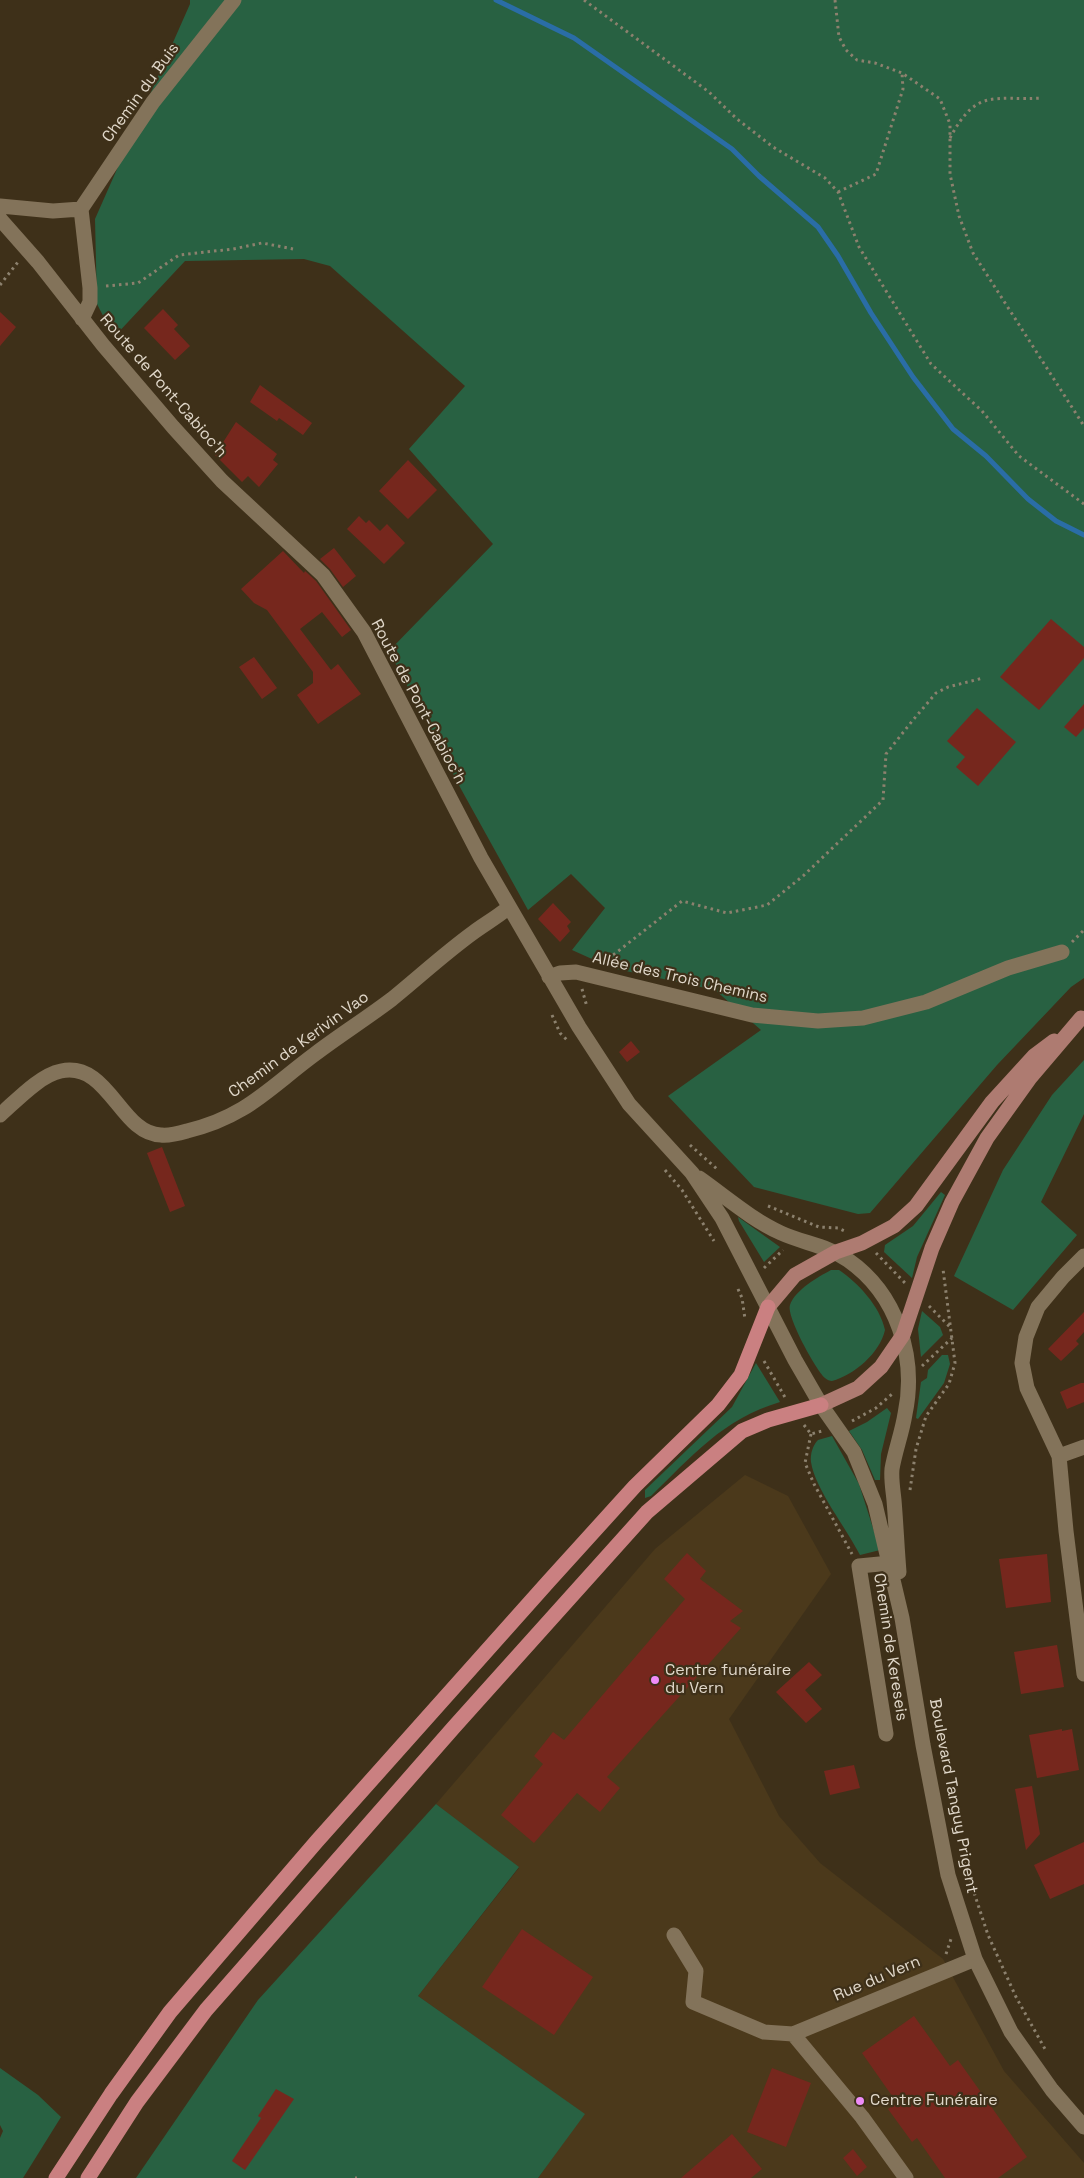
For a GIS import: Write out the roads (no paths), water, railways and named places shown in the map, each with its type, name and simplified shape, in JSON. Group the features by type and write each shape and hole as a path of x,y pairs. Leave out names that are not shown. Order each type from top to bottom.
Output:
{"highway":[{"path":"56,2178 111,2094 170,2012 554,1574 635,1486 718,1405 741,1375 768,1307"},
{"path":"88,2178 137,2102 206,2010 447,1735 647,1512 742,1432 768,1420 822,1405"}],"main road":[{"path":"768,1307 795,1275 836,1252 862,1242 894,1226 916,1206 992,1102 1034,1056 1083,1017"},
{"name":"Boulevard Tanguy Prigent","path":"822,1405 858,1388 881,1367 903,1335 932,1248 952,1202 987,1138 1030,1078 1083,1017"}],"street":[{"name":"Chemin du Buis","path":"81,209 153,102 234,0"},
{"path":"0,206 53,211 81,209 90,288 90,302 82,319"},
{"name":"Route de Pont-Cabioc'h","path":"0,219 173,426 222,481 323,575 364,632 508,908 549,977 629,1104 692,1173 726,1223 768,1307"},
{"name":"Chemin de Kerivin Vao","path":"0,1115 36,1084 61,1071 69,1071 87,1075 104,1086 132,1120 145,1130 161,1136 217,1122 248,1107 314,1055 391,1000 473,933 508,908"},
{"name":"Allée des Trois Chemins","path":"549,977 560,972 582,973 752,1015 818,1021 863,1018 926,1002 1008,968 1062,952"},
{"name":"Route de Pont-Cabioc'h","path":"692,1173 752,1216 781,1233 836,1252"},
{"name":"Boulevard Tanguy Prigent","path":"836,1252 872,1281 888,1304 903,1335 908,1358 909,1388 906,1413 892,1471 902,1618"},
{"path":"1084,1256 1063,1277 1038,1307 1026,1338 1022,1363 1027,1388 1059,1456 1066,1531 1084,1674"},
{"path":"768,1307 795,1360 822,1405"},
{"name":"Boulevard Tanguy Prigent","path":"822,1405 854,1452 875,1504 902,1618 923,1745 948,1875 974,1959 1011,2032 1052,2090 1084,2127"},
{"path":"1059,1456 1084,1447"},
{"name":"Chemin de Kereseis","path":"886,1734 859,1566 890,1563"},
{"name":"Rue du Vern","path":"674,1935 696,1971 694,2002 764,2032 793,2034 974,1959"},
{"path":"793,2034 862,2116 906,2178"}],"waterway":[{"path":"496,0 574,38 732,149 759,176 818,227 913,377 953,429 986,456 1028,499 1056,521 1084,535"}],"place":[{"name":"Centre funéraire du Vern","path":"655,1680"},
{"name":"Centre Funéraire","path":"860,2101"}]}
